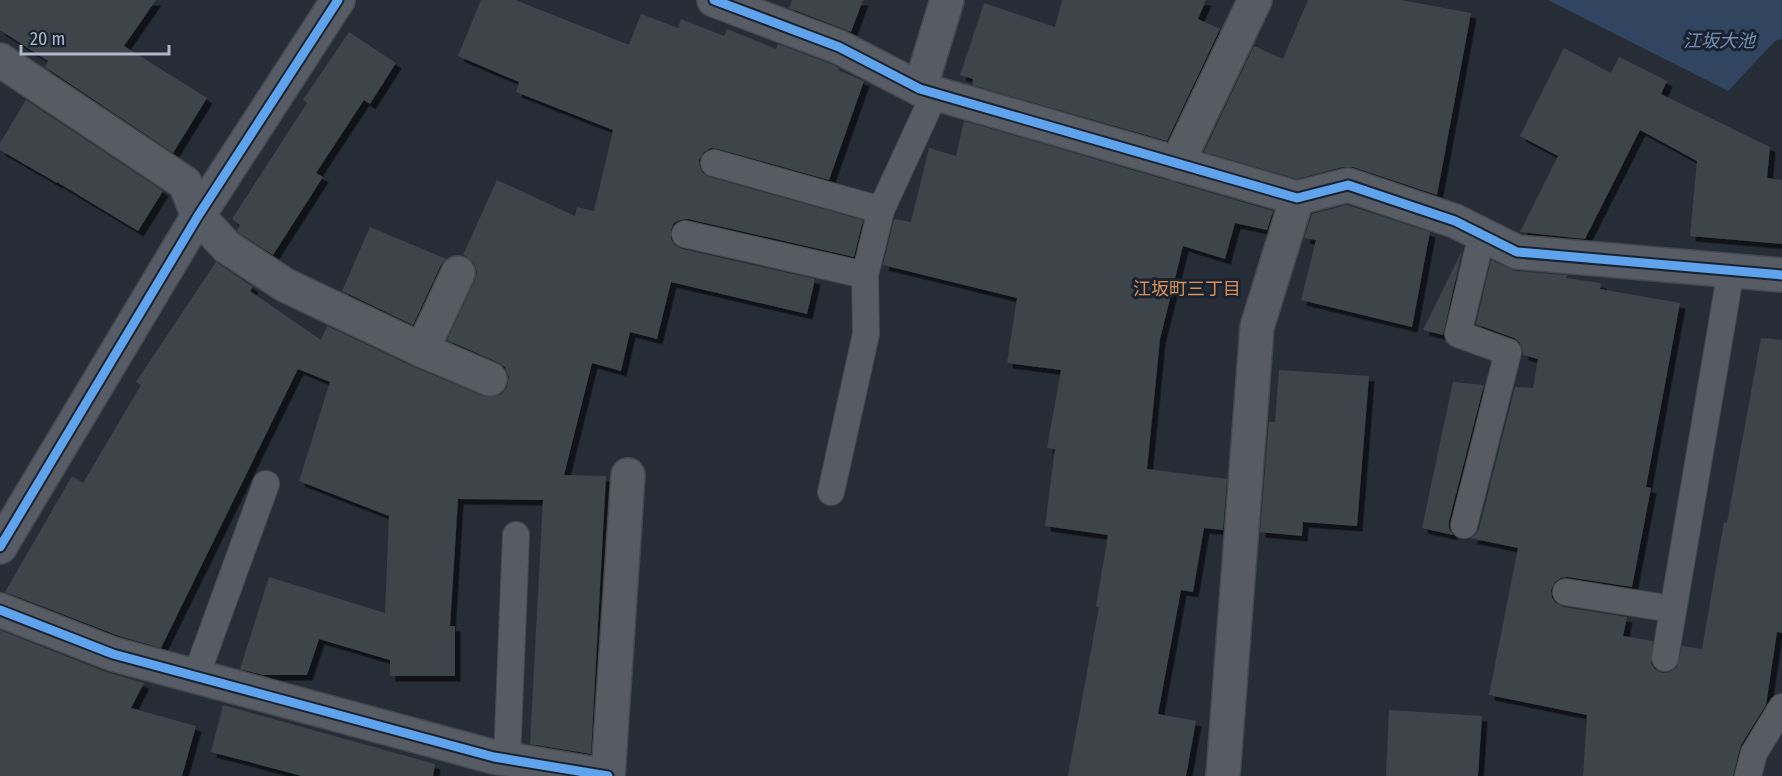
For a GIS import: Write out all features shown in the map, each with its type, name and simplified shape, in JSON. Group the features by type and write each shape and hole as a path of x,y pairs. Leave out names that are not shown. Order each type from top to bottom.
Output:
{"street":[{"path":"0,547 198,216 338,0"},
{"path":"714,0 839,47 928,91 1297,198 1348,185 1455,221 1517,252 1782,275"},
{"path":"928,91 947,0"},
{"path":"1177,164 1255,0"},
{"path":"0,60 185,183 198,216 227,247 285,285 422,350 490,379"},
{"path":"1222,776 1257,327 1297,198"},
{"path":"422,350 458,273"},
{"path":"0,610 113,654 494,757 575,773 608,776 628,475"}],"lane":[{"path":"831,492 866,334 865,275 881,210 928,91"},
{"path":"714,163 881,210"},
{"path":"685,234 865,275"},
{"path":"1464,525 1508,352 1458,334 1482,234"},
{"path":"1665,658 1731,270"},
{"path":"196,676 266,484"},
{"path":"507,759 516,535"},
{"path":"1566,592 1672,609"},
{"path":"1748,776 1754,753 1782,707"}],"water":[{"name":"江坂大池","path":"1548,0 1782,0 1782,39 1775,41 1728,91"}],"building":[{"path":"0,0 156,0 124,46 207,98 173,153 45,67 48,61 0,30"},
{"path":"481,0 515,0 629,45 641,14 678,28 681,19 724,36 727,29 776,49 778,44 831,64 839,68 838,70 864,81 829,180 718,149 711,148 704,152 699,160 703,173 710,177 863,220 854,257 688,219 674,223 671,230 671,239 682,249 815,279 807,314 671,282 657,339 630,332 621,371 592,363 564,475 606,476 591,754 530,744 543,500 458,499 450,626 455,626 455,676 390,676 390,660 319,639 307,675 263,675 240,669 269,577 385,613 389,516 299,481 330,382 298,369 161,648 119,636 5,592 72,476 83,483 141,385 136,382 216,262 253,287 250,291 321,340 327,326 483,396 493,397 502,394 507,387 509,377 505,367 447,340 477,272 474,263 463,255 497,180 575,216 577,207 594,211 613,130 516,92 519,82 458,56"},
{"path":"792,0 863,0 851,32 789,8"},
{"path":"1062,0 1206,0 1198,19 1220,29 1167,141 972,85 973,79 960,75 984,3 1055,27"},
{"path":"1308,0 1401,0 1471,13 1437,195 1353,167 1343,167 1297,179 1204,152 1254,46 1283,59"},
{"path":"349,32 396,63 370,104 364,100 316,173 323,177 273,255 239,233 237,230 240,225 232,219 307,103 303,100"},
{"path":"1564,48 1611,73 1619,57 1667,81 1661,94 1770,147 1767,178 1782,180 1782,244 1690,236 1697,161 1640,130 1585,239 1520,232 1558,156 1520,136"},
{"path":"26,100 163,191 138,231 0,150 0,143"},
{"path":"964,121 1273,211 1267,230 1235,223 1225,259 1183,246 1160,339 1147,469 1227,479 1223,530 1204,528 1193,592 1181,590 1158,714 1196,721 1186,776 1068,776 1099,607 1096,606 1108,535 1045,526 1055,449 1047,448 1061,370 1007,363 1017,298 883,265 894,219 911,222 929,148 956,156"},
{"path":"1347,205 1430,232 1412,327 1301,300 1316,240 1304,238 1312,214"},
{"path":"370,227 446,259 413,325 342,291"},
{"path":"1462,251 1443,335 1423,330"},
{"path":"1491,260 1515,271 1567,275 1566,278 1601,283 1600,289 1680,303 1646,487 1651,488 1632,587 1568,577 1555,582 1551,590 1552,598 1563,607 1627,617 1623,636 1653,641 1651,663 1662,673 1670,672 1677,667 1682,646 1702,649 1724,522 1727,523 1761,338 1782,340 1782,633 1777,632 1766,705 1741,745 1733,776 1583,776 1587,715 1489,695 1518,548 1470,538 1479,529 1515,387 1533,388 1538,359 1523,355 1519,342 1514,338 1476,324"},
{"path":"1279,370 1369,376 1357,526 1303,522 1302,536 1260,532 1269,422 1275,422"},
{"path":"1453,382 1484,385 1449,521 1449,528 1453,535 1422,528"},
{"path":"0,630 106,672 144,683 131,708 196,726 182,776 0,776"},
{"path":"223,705 435,764 433,776 302,776 211,752"},
{"path":"1389,710 1482,716 1478,776 1386,776"}],"cycle path":[{"path":"0,547 198,216 338,0"},
{"path":"714,0 839,47 920,89 1297,198 1348,185 1455,221 1517,252 1782,275"},
{"path":"0,610 113,654 494,757 608,776"}],"district":[{"name":"江坂町三丁目","path":"1187,289"}]}
